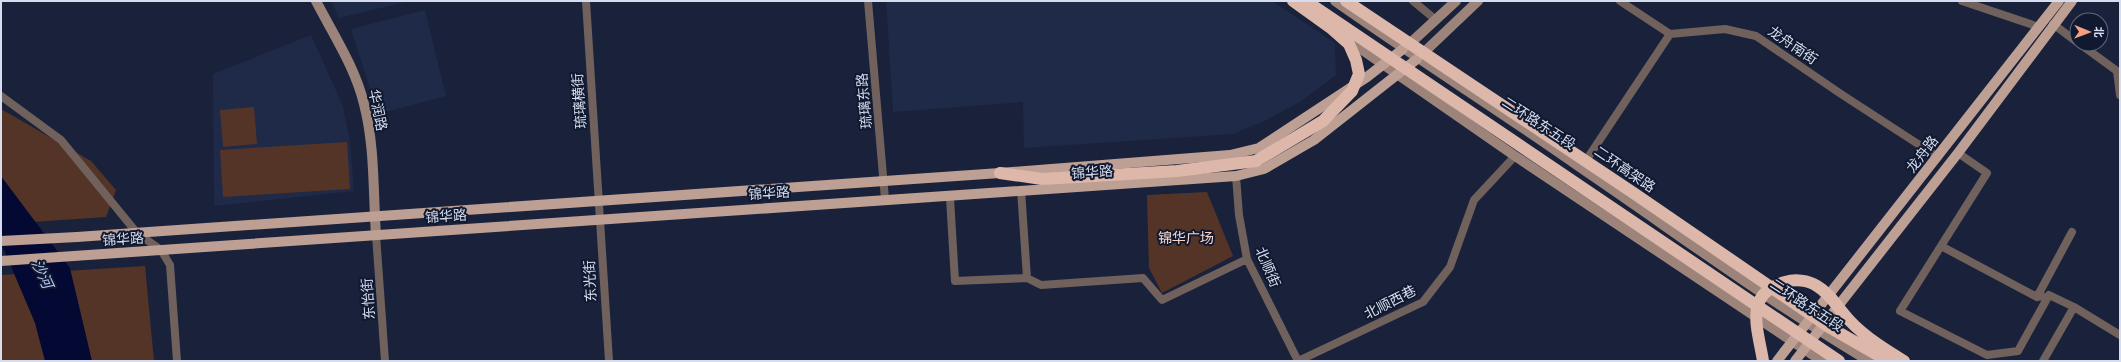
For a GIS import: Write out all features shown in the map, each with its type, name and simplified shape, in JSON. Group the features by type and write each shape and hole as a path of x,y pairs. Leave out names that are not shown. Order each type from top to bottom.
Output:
{"highway":[{"path":"1000,173 1042,179 1177,171 1256,161 1323,121 1352,91 1358,74 1356,60 1349,44 1332,29 1292,1"},
{"path":"1306,1 1839,361"},
{"name":"二环高架路","path":"1346,1 1635,194 1829,327 1888,361"},
{"path":"1763,361 1756,322 1760,300 1769,288 1789,281 1797,280 1812,282 1818,286 1856,328 1904,361"}],"main road":[{"name":"华润路","path":"316,1 352,71 364,104 370,143 376,235"},
{"path":"1292,1 1515,156 1822,361"},
{"name":"二环路东五段","path":"1335,1 1417,59 1582,168 1806,323 1869,361"},
{"path":"1403,49 1456,1"},
{"path":"1417,59 1478,1"},
{"name":"龙舟路","path":"1777,361 2059,1"},
{"path":"1795,361 1958,153 2053,24 2072,1"},
{"name":"锦华路","path":"1,241 137,233 1000,173 1230,155 1259,148 1361,82 1403,49"},
{"name":"锦华路","path":"1,261 600,218 1236,176 1264,169 1314,140 1417,59"}],"street":[{"name":"琉璃横街","path":"586,1 598,200"},
{"name":"琉璃东路","path":"868,1 885,199"},
{"path":"1413,1 1436,20"},
{"path":"1582,168 1670,34 1620,1"},
{"path":"1962,1 2039,27"},
{"path":"2053,24 2069,36"},
{"name":"龙舟南街","path":"1670,34 1725,28 1756,36 1841,94 1938,157"},
{"path":"2091,52 2117,71 2120,95"},
{"path":"1,96 61,140 137,233 161,250 170,265 177,361"},
{"path":"1958,153 1987,173 1900,311 1987,355 2018,351 2049,295"},
{"name":"北顺西巷","path":"1298,361 1423,302 1450,267 1474,200 1515,156"},
{"name":"北顺街","path":"1236,176 1238,214 1247,259 1298,361"},
{"path":"1021,190 1027,278"},
{"path":"950,198 955,281 1027,278 1041,285 1144,278 1162,300 1247,259"},
{"name":"东光街","path":"598,200 609,361"},
{"path":"2036,297 2072,232"},
{"name":"东怡街","path":"376,235 385,361"},
{"path":"1941,246 2036,297 2049,295 2074,307 2120,335"},
{"path":"2043,361 2074,307"}],"shaded area":[{"path":"331,1 410,1 339,18"},
{"path":"886,1 1272,1 1335,43 1336,75 1300,102 1264,121 1233,134 1024,148 1023,102 893,112"},
{"path":"425,10 446,96 378,114 351,29"},
{"path":"311,35 343,106 350,143 354,191 214,206 213,74"}],"green space":[{"path":"254,107 257,144 223,147 220,110"},
{"path":"1,109 91,161 116,190 106,217 1,224"},
{"path":"347,142 350,189 223,197 220,150"},
{"name":"锦华广场","path":"1207,192 1233,256 1162,293 1149,268 1147,195"},
{"path":"145,266 154,361 1,361 1,275"}],"water":[{"name":"沙河","path":"1,176 70,268 92,361 45,361 35,323 1,243"}]}
